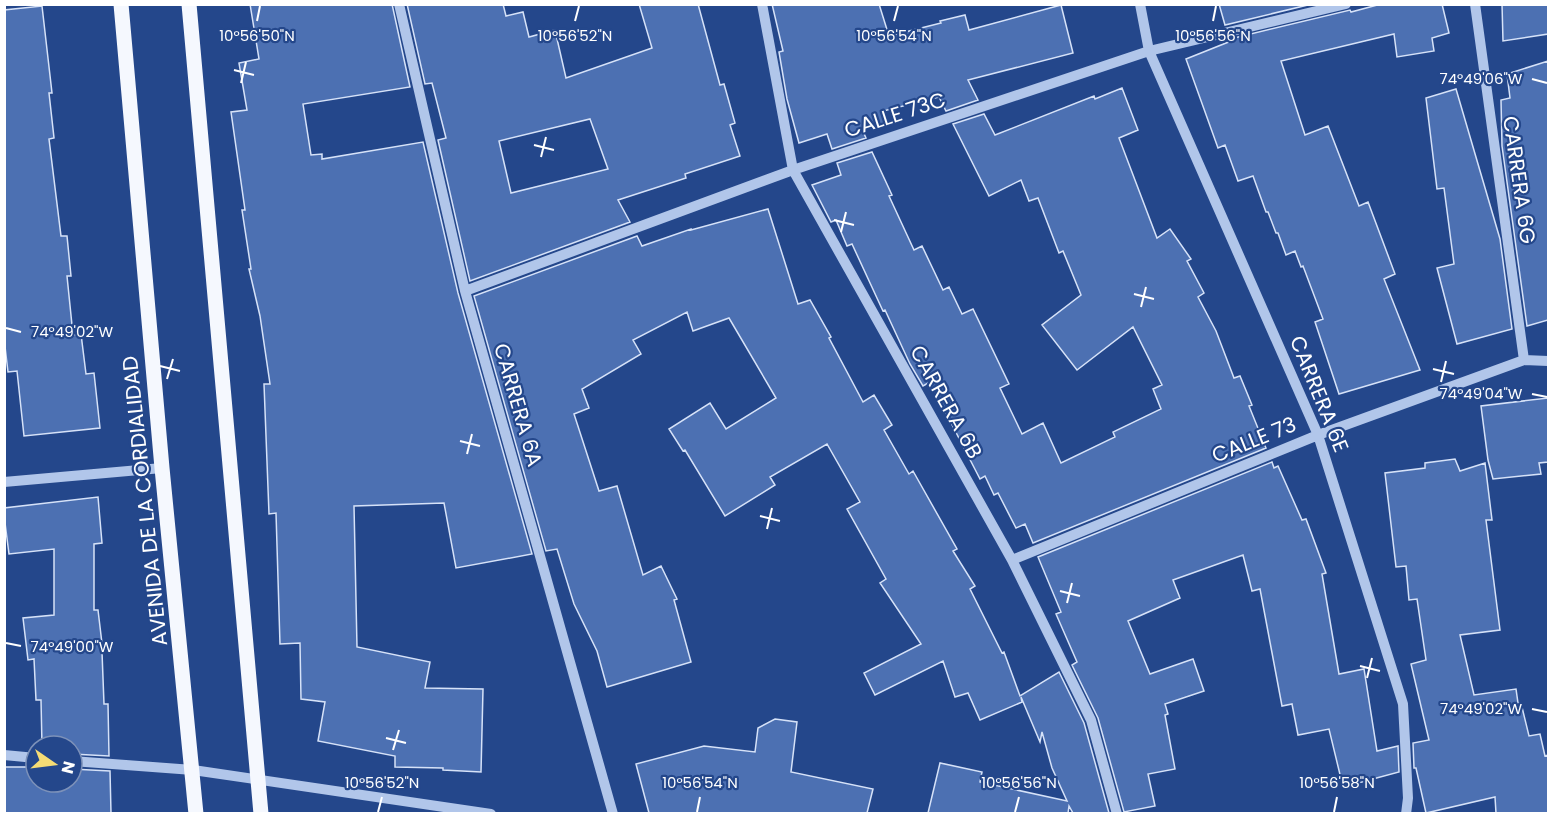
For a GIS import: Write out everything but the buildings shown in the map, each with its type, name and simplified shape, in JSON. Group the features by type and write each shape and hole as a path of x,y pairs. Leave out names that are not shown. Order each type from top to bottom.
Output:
{"main road":[{"name":"AVENIDA DE LA CORDIALIDAD","path":"121,4 162,468 196,813"},
{"path":"189,4 261,813"}],"street":[{"name":"CARRERA 6A","path":"399,4 465,291 613,813"},
{"name":"CARRERA 6B","path":"762,4 793,170 1012,560 1091,720 1117,813"},
{"name":"CARRERA 6E","path":"1140,4 1149,51 1318,435 1403,704 1408,798 1406,813"},
{"name":"CALLE 73C","path":"465,291 793,170 1149,51 1346,4"},
{"name":"CARRERA 6G","path":"1475,4 1524,360"},
{"name":"CALLE 73","path":"1012,560 1318,435 1524,360 1548,361"},
{"path":"4,482 162,468"},
{"path":"4,755 24,757"},
{"path":"84,762 193,770 490,813"}]}
